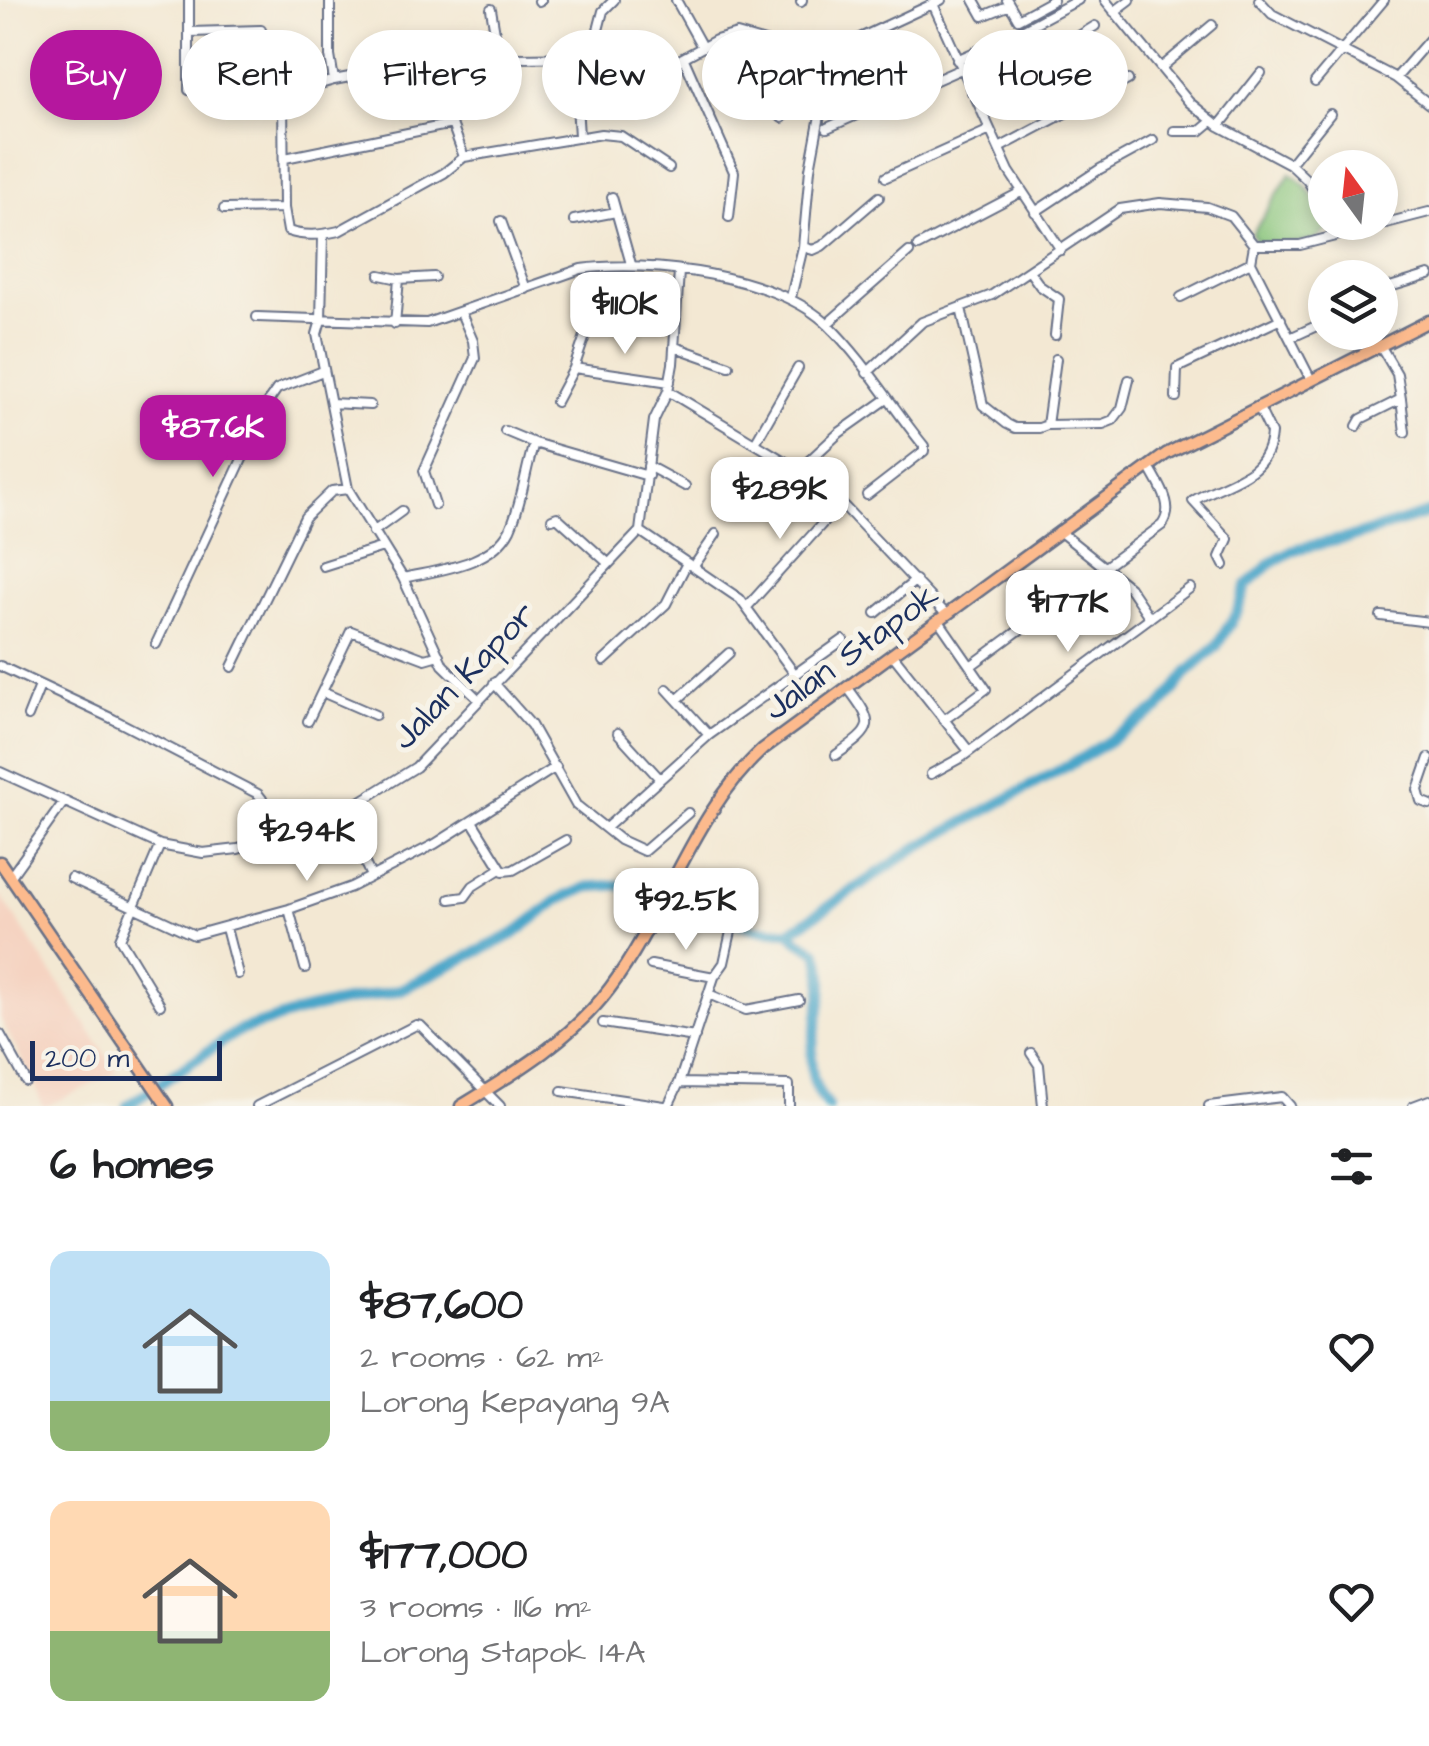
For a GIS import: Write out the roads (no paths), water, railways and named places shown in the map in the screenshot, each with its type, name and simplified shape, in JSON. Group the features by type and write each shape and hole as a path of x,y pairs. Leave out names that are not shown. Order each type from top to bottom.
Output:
{"main road":[{"name":"Jalan Stapok","path":"1398,336 1429,320"},
{"name":"Jalan Stapok","path":"460,1106 492,1099 584,1018 611,986 648,927 720,800 754,758 1184,443 1369,350"},
{"path":"0,862 166,1106"}],"street":[{"path":"189,0 190,30"},
{"path":"330,0 334,80"},
{"path":"596,0 603,11"},
{"path":"598,30 603,11 614,0"},
{"path":"694,0 679,4 702,47 684,59 734,172 729,217"},
{"path":"974,0 983,16 1008,2 1023,30 1078,0"},
{"path":"1018,19 1053,0"},
{"path":"1104,0 1189,102 1216,123 1290,164 1308,183"},
{"path":"1114,12 1130,0"},
{"path":"1259,0 1272,14 1396,78 1428,101"},
{"path":"1315,82 1384,0"},
{"path":"877,30 937,2 963,73"},
{"path":"491,9 494,30"},
{"path":"1089,30 1096,26"},
{"path":"1162,68 1212,26"},
{"path":"1396,78 1429,40"},
{"path":"827,128 963,62"},
{"path":"1174,131 1200,131 1216,123 1261,73"},
{"path":"327,82 347,78"},
{"path":"1290,164 1330,114"},
{"path":"283,120 288,231 324,235 363,219 464,158 578,136 621,136 669,168"},
{"path":"451,120 464,158"},
{"path":"577,120 578,136"},
{"path":"791,297 803,246 819,120"},
{"path":"985,120 1021,192 1060,250"},
{"path":"999,148 1052,120"},
{"path":"284,158 452,124"},
{"path":"886,177 990,130"},
{"path":"1035,212 1153,140"},
{"path":"918,246 1021,192"},
{"path":"612,197 630,264"},
{"path":"803,246 813,250 822,246 879,197"},
{"path":"867,373 922,322 992,295 1120,210 1160,203 1207,207 1231,216 1254,246 1251,262 1310,378"},
{"path":"224,210 284,208"},
{"path":"574,220 616,212"},
{"path":"1398,220 1429,212"},
{"path":"501,221 526,289"},
{"path":"324,235 316,334 348,489 404,578 443,665 478,699"},
{"path":"1254,246 1300,245 1320,240"},
{"path":"827,324 909,252"},
{"path":"1181,297 1251,262"},
{"path":"257,317 427,323 580,269 630,264 771,289 791,297 827,324 924,446 924,451 867,495"},
{"path":"679,271 675,347 669,386 654,420 640,531 746,606 794,673"},
{"path":"1030,272 1040,286 1060,298 1054,336"},
{"path":"380,275 399,279 434,277"},
{"path":"1398,285 1429,276"},
{"path":"395,324 399,279"},
{"path":"961,308 983,405 1015,428 1114,420 1122,408 1129,380"},
{"path":"435,504 424,471 475,358 473,341 461,312"},
{"path":"1176,397 1177,368 1280,318"},
{"path":"1290,338 1308,330"},
{"path":"556,402 586,334"},
{"path":"675,347 729,366"},
{"path":"1383,350 1396,374 1405,432"},
{"path":"1046,425 1056,359"},
{"path":"574,368 669,386 799,470 841,503 916,580 986,689 944,720"},
{"path":"755,444 798,368"},
{"path":"156,644 270,399 278,390 324,371"},
{"path":"1357,426 1361,419 1401,398"},
{"path":"799,470 838,433 887,400"},
{"path":"331,403 370,404"},
{"path":"1224,564 1220,557 1228,539 1193,501 1250,474 1261,463 1271,433 1258,406"},
{"path":"506,431 534,444 648,471 685,486"},
{"path":"404,578 466,562 486,553 508,534 534,444"},
{"path":"972,665 1168,518 1165,496 1150,466"},
{"path":"232,667 305,517 332,491 348,489"},
{"path":"746,606 841,503"},
{"path":"373,532 402,511"},
{"path":"552,519 557,517 608,563"},
{"name":"Jalan Kapor","path":"0,772 160,844 203,853 273,839 342,815 429,756 478,699 640,531"},
{"path":"1059,531 1129,587 1150,618"},
{"path":"604,661 666,604 716,534"},
{"path":"324,566 383,547"},
{"path":"876,613 916,580"},
{"path":"932,774 1190,588"},
{"path":"1381,616 1429,622"},
{"path":"308,721 351,631 425,659 439,656"},
{"path":"606,828 709,734 842,640"},
{"path":"677,700 729,654"},
{"path":"892,654 969,751"},
{"path":"0,666 258,794 273,839"},
{"path":"494,683 531,725 576,804 641,852 655,845 688,813"},
{"path":"28,716 40,686"},
{"path":"836,755 868,728 866,712 847,687"},
{"path":"666,689 709,734"},
{"path":"322,692 375,715"},
{"path":"618,733 660,779"},
{"path":"1429,758 1418,796 1429,804"},
{"path":"71,878 194,935 226,928 329,897 436,844 556,767"},
{"path":"0,884 13,878 63,803"},
{"path":"342,815 371,876"},
{"path":"472,820 500,869"},
{"path":"450,899 465,897 473,886 500,869 513,870 566,840"},
{"path":"160,844 120,939 160,1005"},
{"path":"289,909 305,968"},
{"path":"562,1091 666,1106 679,1082 714,977 724,963 732,927"},
{"path":"226,928 238,974"},
{"path":"651,966 714,977"},
{"path":"710,994 746,1010 799,1000"},
{"path":"603,1023 695,1037"},
{"path":"257,1106 416,1025 492,1099 482,1106"},
{"path":"0,1034 4,1049 26,1081"},
{"path":"1032,1053 1039,1065 1043,1106"},
{"path":"679,1082 789,1085 789,1106"},
{"path":"1208,1106 1282,1097 1290,1106"},
{"path":"1413,1106 1429,1100"}],"waterway":[{"path":"127,1106 238,1031 306,1010 399,990 514,934 558,900 588,887 618,885 755,929 790,932 913,850 1082,758 1160,708 1187,673 1216,647 1237,612 1246,586 1271,563 1296,549 1353,537 1429,513"},
{"path":"790,932 817,952 822,972 812,1069 816,1088 828,1106"}]}
